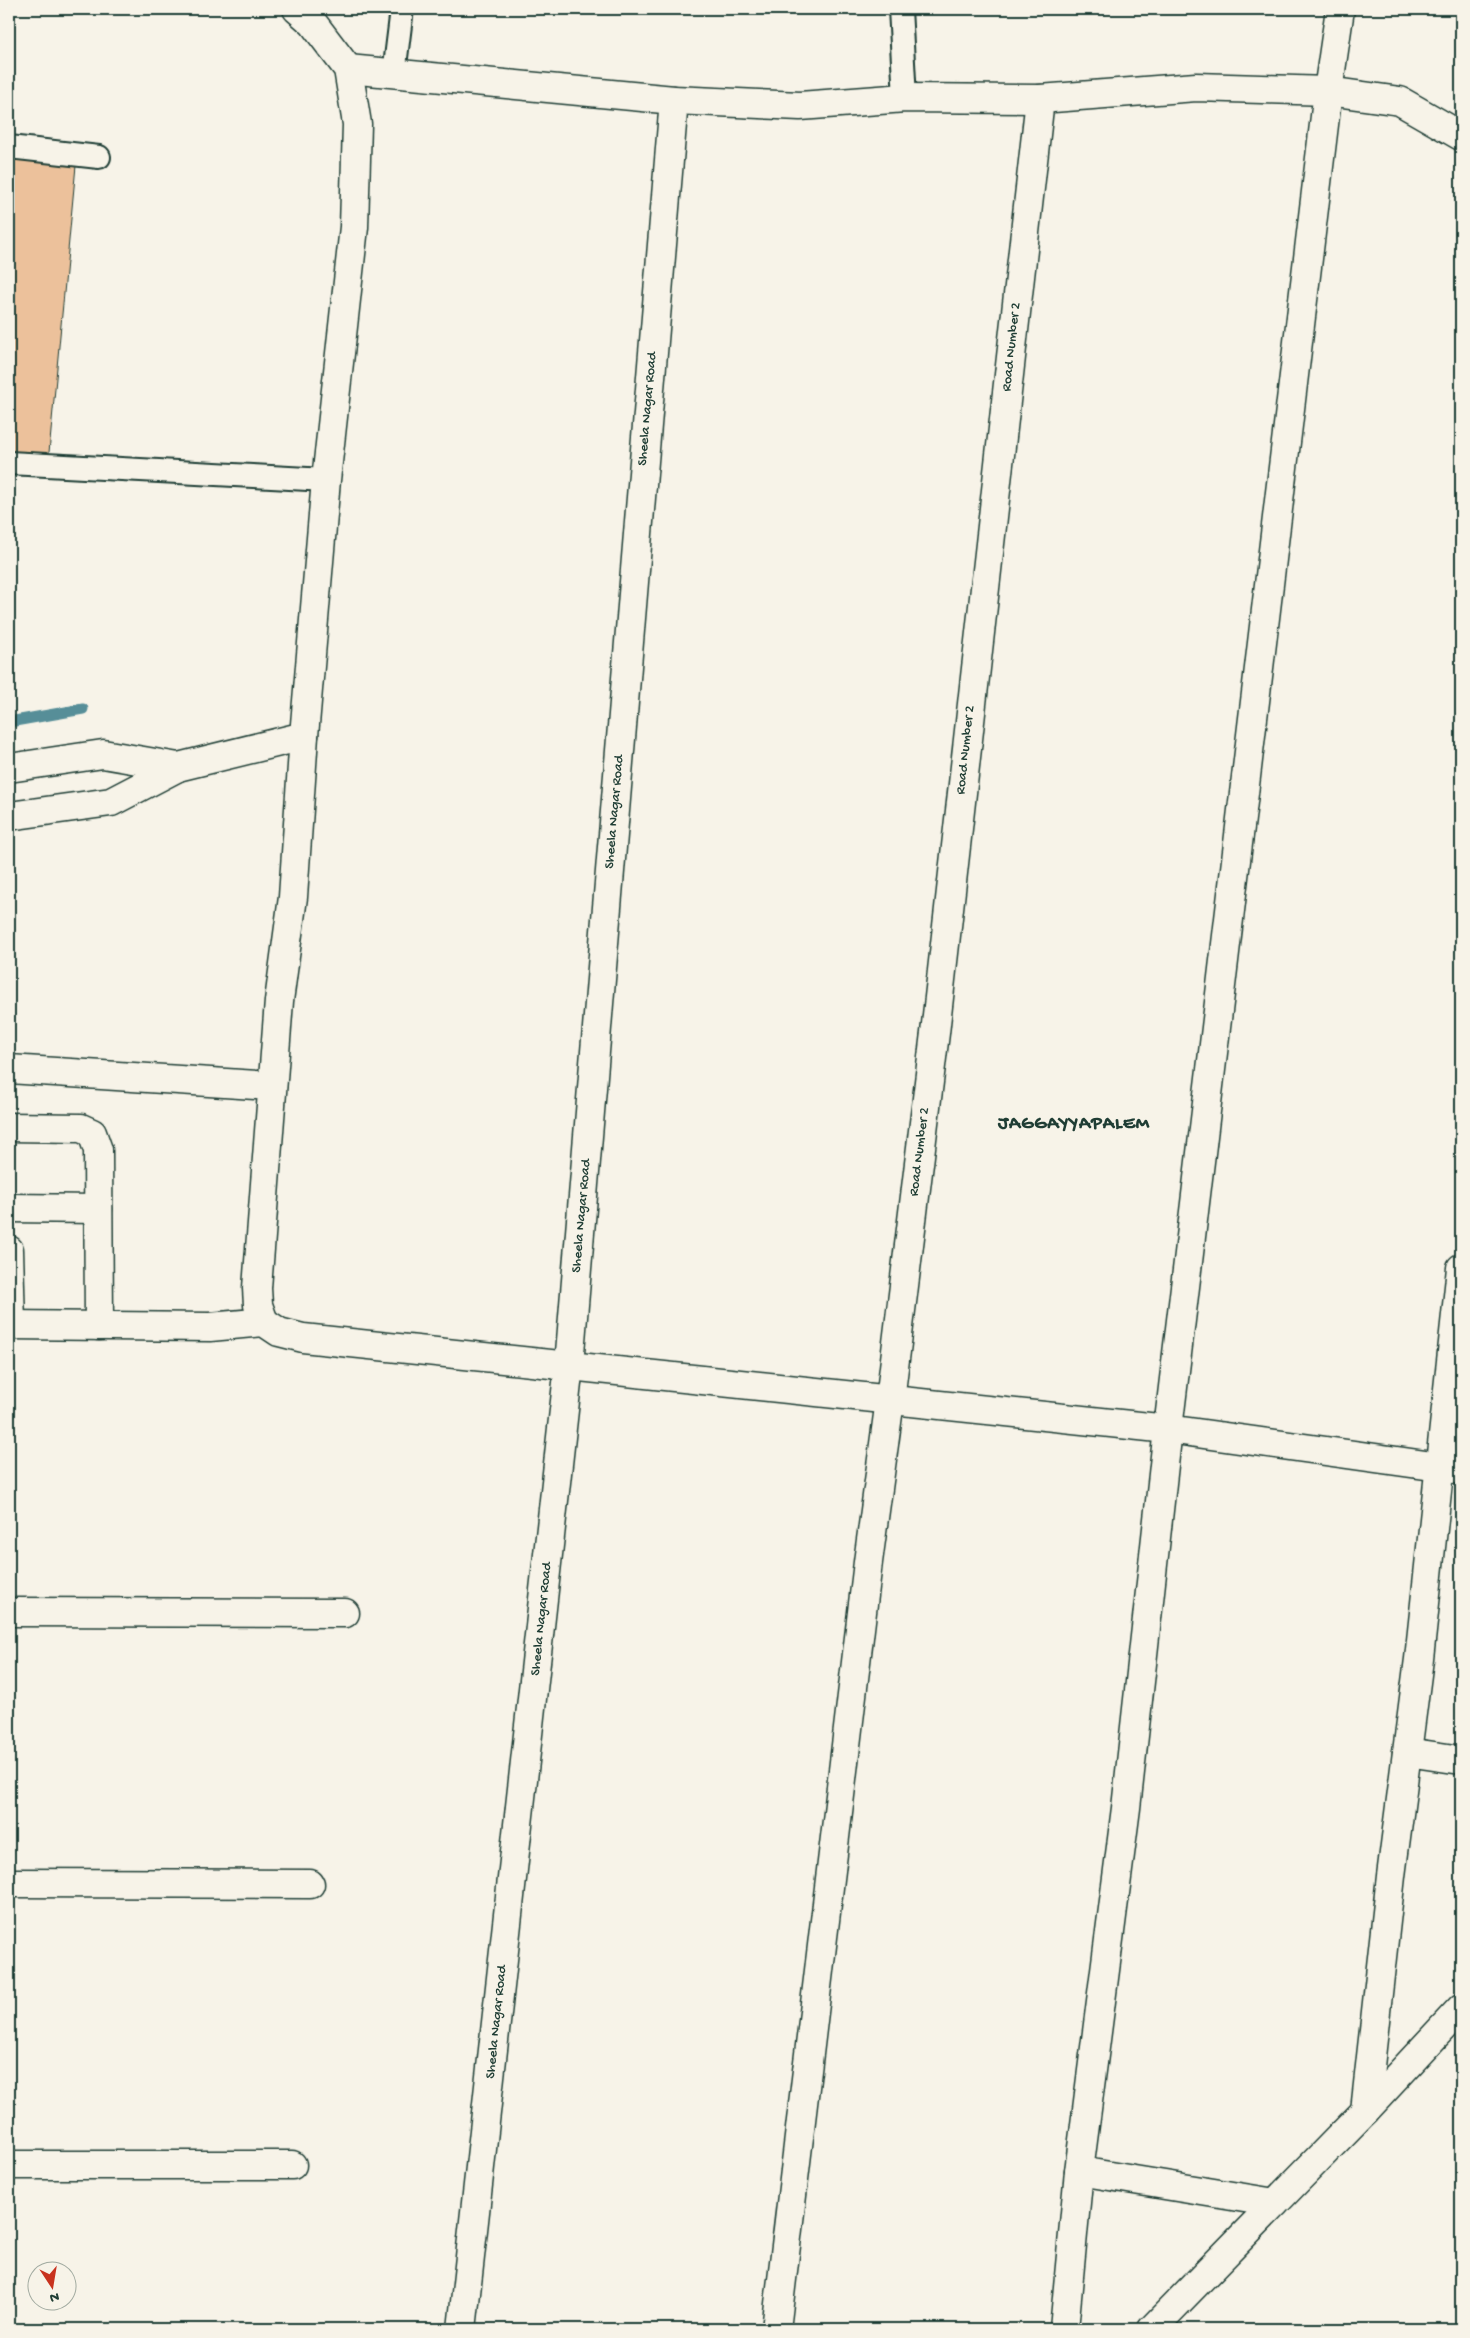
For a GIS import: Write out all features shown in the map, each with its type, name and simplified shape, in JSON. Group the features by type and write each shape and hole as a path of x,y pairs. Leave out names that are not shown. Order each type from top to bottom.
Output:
{"street":[{"path":"297,9 314,23 348,69 357,124 354,227 326,480 304,736 293,897 279,1001 272,1086 257,1288 258,1305 264,1322 279,1332 303,1338 1168,1429 1450,1469"},
{"path":"1064,2329 1079,2171 1126,1808 1168,1429 1328,91 1340,9"},
{"path":"348,69 674,100 800,106 905,98 1040,99 1196,87 1328,91 1400,101 1461,136"},
{"name":"Road Number 2","path":"776,2329 933,1043 1040,99"},
{"name":"Sheela Nagar Road","path":"462,2329 569,1365 674,100"},
{"path":"9,816 111,802 178,767 304,736"},
{"path":"9,768 103,754 178,767"},
{"path":"9,1069 272,1086"},
{"path":"9,1127 81,1128 92,1133 98,1150 99,1326"},
{"path":"9,1208 98,1209"},
{"path":"9,1250 10,1325 210,1327 264,1322"},
{"path":"1365,2111 1407,1752 1450,1469 1461,1268"},
{"path":"9,1612 344,1613"},
{"path":"1407,1752 1461,1760"},
{"path":"9,1883 310,1884"},
{"path":"1152,2329 1365,2111 1461,2008"},
{"path":"9,2165 292,2165"},
{"path":"1079,2171 1275,2203"}],"lane":[{"path":"394,74 402,9"},
{"path":"900,9 905,98"},
{"path":"9,147 99,158"},
{"path":"9,463 326,480"}],"building":[{"path":"9,149 77,155 48,463 9,459"}],"waterway":[{"path":"9,722 83,709"}],"district":[{"name":"JAGGAYYAPALEM","path":"1074,1124"}]}
